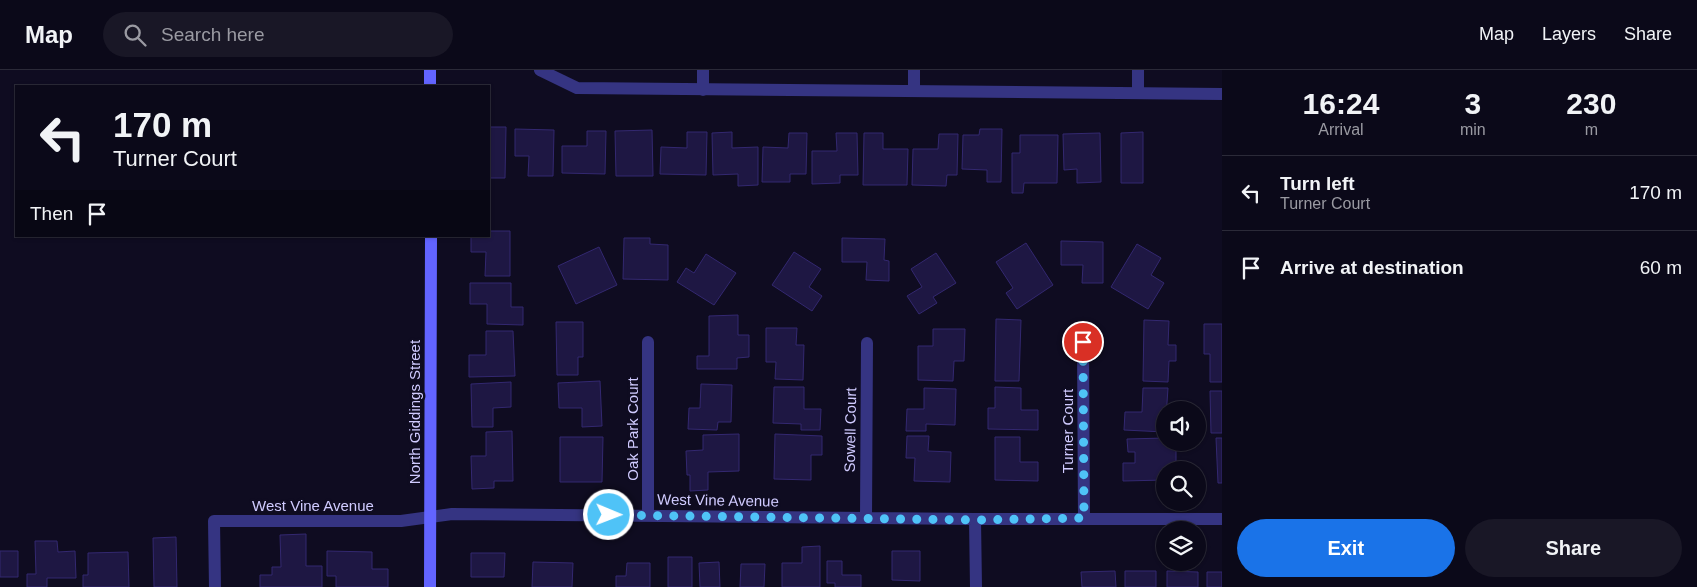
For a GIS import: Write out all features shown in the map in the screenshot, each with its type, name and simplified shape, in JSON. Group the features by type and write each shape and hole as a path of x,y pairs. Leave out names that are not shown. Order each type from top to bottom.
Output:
{"street":[{"path":"430,70 430,85"},
{"path":"540,70 577,88 1222,94"},
{"path":"702,70 703,90"},
{"path":"914,70 914,90"},
{"path":"1138,70 1138,93"},
{"name":"North Giddings Street","path":"430,587 432,237"},
{"name":"Oak Park Court","path":"648,342 648,516"},
{"name":"Turner Court","path":"1083,342 1084,518"},
{"name":"Sowell Court","path":"866,518 868,343"},
{"name":"West Vine Avenue","path":"215,587 214,521 401,521 452,514 975,520 1084,518 1222,519"},
{"path":"975,520 976,587"}],"building":[{"path":"490,127 506,127 505,178 490,178"},
{"path":"515,129 554,130 553,176 528,176 529,156 515,156"},
{"path":"980,129 1002,129 1001,182 987,182 987,170 962,169 963,135 979,135"},
{"path":"652,130 653,176 616,176 615,131"},
{"path":"587,131 606,131 605,174 562,173 562,146 587,146"},
{"path":"687,132 707,132 706,175 660,174 661,147 687,148"},
{"path":"732,132 732,148 758,147 758,185 738,186 738,174 713,175 712,133"},
{"path":"1143,132 1143,183 1121,183 1121,133"},
{"path":"789,133 807,133 806,174 790,174 790,182 762,182 763,147 788,148"},
{"path":"836,133 857,133 858,175 840,175 840,183 812,184 812,151 837,151"},
{"path":"864,133 883,133 883,149 908,149 907,185 863,185"},
{"path":"1100,133 1101,182 1077,183 1077,169 1064,170 1063,134"},
{"path":"939,134 958,134 957,175 947,175 946,186 912,185 913,149 938,149"},
{"path":"1020,135 1058,135 1057,183 1024,183 1023,193 1012,193 1012,153 1020,153"},
{"path":"490,231 510,231 510,276 485,276 486,252 471,252 471,237 490,237"},
{"path":"624,238 650,238 650,244 668,245 668,280 623,279"},
{"path":"842,238 885,239 884,260 889,261 889,281 866,280 867,262 842,262"},
{"path":"1061,241 1103,242 1103,283 1082,283 1083,265 1061,265"},
{"path":"1026,243 1053,285 1017,309 1006,293 1013,288 996,262"},
{"path":"1137,244 1161,258 1151,275 1164,283 1148,309 1111,287"},
{"path":"599,247 617,285 576,304 558,266"},
{"path":"794,252 821,269 809,287 822,296 812,311 772,285"},
{"path":"936,253 956,283 933,297 937,303 919,314 907,296 922,287 911,269"},
{"path":"706,254 736,273 714,305 677,282 686,268 694,273"},
{"path":"470,283 511,283 511,307 523,307 523,325 487,324 487,304 470,304"},
{"path":"738,315 738,335 749,335 749,357 737,358 737,369 697,369 697,356 709,356 709,316"},
{"path":"996,319 1021,320 1019,381 995,381"},
{"path":"1144,320 1169,321 1168,345 1176,345 1176,361 1169,361 1168,382 1143,381"},
{"path":"556,322 583,322 583,357 578,357 578,375 557,375"},
{"path":"1204,324 1222,324 1222,382 1210,382 1210,354 1204,354"},
{"path":"766,328 797,328 796,345 804,345 803,380 775,379 776,362 766,362"},
{"path":"933,329 965,329 964,361 954,361 953,381 918,380 918,346 933,346"},
{"path":"486,331 513,331 515,376 469,377 469,355 486,355"},
{"path":"600,381 602,426 582,427 582,408 559,408 558,383"},
{"path":"511,382 511,407 493,408 493,427 472,427 471,384"},
{"path":"701,384 732,385 731,422 718,422 717,430 688,429 689,408 700,408"},
{"path":"774,387 804,387 804,409 821,409 820,430 801,430 801,424 773,423"},
{"path":"995,387 1021,388 1021,410 1038,410 1038,430 988,429 988,408 995,408"},
{"path":"924,388 956,389 955,425 926,424 926,431 906,431 907,409 924,409"},
{"path":"1143,388 1168,388 1167,401 1156,401 1156,432 1124,430 1125,412 1142,412"},
{"path":"1210,391 1222,391 1222,433 1211,433"},
{"path":"512,431 513,481 494,481 494,488 472,489 471,456 486,456 486,432"},
{"path":"739,434 739,471 708,472 708,490 690,491 690,475 687,475 686,451 703,450 703,435"},
{"path":"775,434 822,436 822,455 811,455 811,480 774,479"},
{"path":"907,436 929,436 928,451 951,452 950,482 914,481 915,458 906,458"},
{"path":"560,437 603,437 602,482 560,482"},
{"path":"995,437 1020,437 1020,462 1038,462 1038,481 995,480"},
{"path":"1156,438 1156,451 1176,451 1176,461 1156,461 1156,480 1123,481 1123,463 1135,463 1135,452 1128,452 1127,439"},
{"path":"1216,438 1222,438 1222,483 1218,483"},
{"path":"306,534 306,566 322,566 322,587 260,587 260,575 272,575 272,567 281,567 280,535"},
{"path":"176,537 177,587 154,587 153,538"},
{"path":"35,541 57,541 58,552 75,551 76,578 47,578 47,587 27,587 27,574 36,574"},
{"path":"820,546 820,587 782,587 782,563 802,563 802,547"},
{"path":"0,551 18,551 18,577 0,577"},
{"path":"327,551 372,552 372,569 388,569 388,587 336,587 336,576 327,576"},
{"path":"892,551 920,551 920,581 892,580"},
{"path":"128,552 129,587 83,587 83,575 88,575 88,553"},
{"path":"471,553 505,553 504,577 471,577"},
{"path":"668,557 692,557 692,587 668,587"},
{"path":"827,561 842,561 842,575 861,575 861,587 835,587 835,583 827,583"},
{"path":"533,562 573,563 572,587 532,587"},
{"path":"719,562 720,587 700,587 699,563"},
{"path":"627,563 650,563 650,587 616,587 616,576 626,576"},
{"path":"741,564 765,564 764,587 740,587"},
{"path":"1115,571 1116,587 1082,587 1081,572"},
{"path":"1125,571 1156,571 1156,587 1125,587"},
{"path":"1167,571 1198,572 1198,587 1167,587"},
{"path":"1207,572 1222,572 1222,587 1207,587"}],"route":[{"path":"609,515 975,520 1084,518 1083,342"}]}
